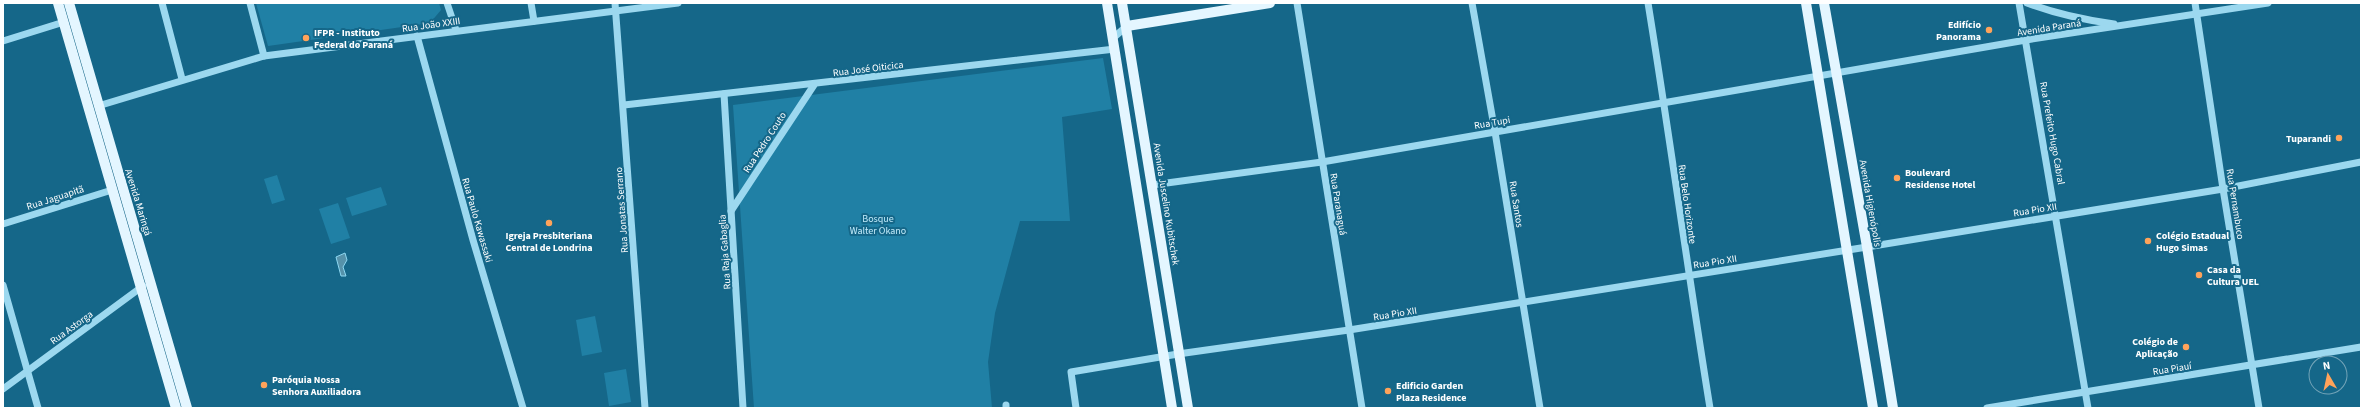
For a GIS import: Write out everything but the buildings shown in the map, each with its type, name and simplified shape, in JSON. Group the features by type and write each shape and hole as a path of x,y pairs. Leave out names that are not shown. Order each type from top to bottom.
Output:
{"main road":[{"path":"58,3 176,408"},
{"name":"Avenida Maringá","path":"69,3 187,408"},
{"path":"1107,3 1172,408"},
{"name":"Avenida Juscelino Kubitschek","path":"1122,3 1127,26 1178,354 1188,408"},
{"path":"1127,26 1270,3"},
{"path":"1806,3 1873,408"},
{"name":"Avenida Higienópolis","path":"1824,3 1835,73 1867,247 1892,408"}],"street":[{"path":"162,3 182,79"},
{"path":"250,3 264,56"},
{"path":"447,3 456,30"},
{"path":"532,3 534,21"},
{"name":"Rua Jonatas Serrano","path":"615,3 624,105 645,408"},
{"name":"Rua João XXIII","path":"98,106 182,79 264,56 456,30 678,3"},
{"name":"Rua Paranaguá","path":"1297,3 1362,408"},
{"name":"Rua Santos","path":"1472,3 1496,132 1540,408"},
{"name":"Rua Belo Horizonte","path":"1648,3 1664,101 1688,275 1710,408"},
{"name":"Rua Prefeito Hugo Cabral","path":"2019,3 2088,408"},
{"path":"2027,3 2049,12 2081,20 2122,26"},
{"name":"Rua Pernambuco","path":"2195,3 2223,189 2259,408"},
{"name":"Avenida Paraná","path":"1835,73 2026,40 2268,3"},
{"path":"3,41 64,22"},
{"path":"1113,38 1127,26"},
{"name":"Rua Paulo Kawassaki","path":"417,36 473,240 523,408"},
{"name":"Rua José Oiticica","path":"624,105 814,85 1115,50"},
{"name":"Rua Tupi","path":"1152,185 1322,162 1664,101 1835,73"},
{"name":"Rua Pedro Couto","path":"731,211 814,85"},
{"name":"Rua Raja Gabaglia","path":"724,94 743,408"},
{"name":"Rua Pio XII","path":"1076,408 1071,372 1164,356 1349,330 1867,247 2223,189 2361,162"},
{"name":"Rua Jaguapitã","path":"3,224 112,190"},
{"name":"Rua Astorga","path":"3,389 150,282"},
{"path":"3,285 38,408"},
{"name":"Rua Piauí","path":"1987,408 2361,347"}],"green space":[{"name":"IFPR - Instituto Federal do Paraná","path":"256,3 439,3 441,10 430,23 268,46"},
{"name":"Bosque Walter Okano","path":"1103,58 1112,109 1062,117 1070,221 1020,221 995,313 988,362 992,408 754,408 733,105"},
{"path":"277,175 285,200 272,204 264,179"},
{"path":"381,187 387,205 352,216 346,198"},
{"path":"338,203 350,238 331,244 319,209"},
{"path":"595,316 602,352 582,356 576,320"},
{"path":"626,369 631,402 609,406 604,373"}],"shaded area":[{"path":"345,253 347,260 343,267 346,276 341,276 336,257"}],"place":[{"name":"Edifício Panorama","path":"1989,30"},
{"name":"IFPR - Instituto Federal do Paraná","path":"306,38"},
{"name":"Tuparandi","path":"2339,138"},
{"name":"Boulevard Residense Hotel","path":"1897,178"},
{"name":"Igreja Presbiteriana Central de Londrina","path":"549,223"},
{"name":"Colégio Estadual Hugo Simas","path":"2148,241"},
{"name":"Casa da Cultura UEL","path":"2199,275"},
{"name":"Colégio de Aplicação","path":"2186,347"},
{"name":"Paróquia Nossa Senhora Auxiliadora","path":"264,385"},
{"name":"Edificio Garden Plaza Residence","path":"1388,391"}]}
